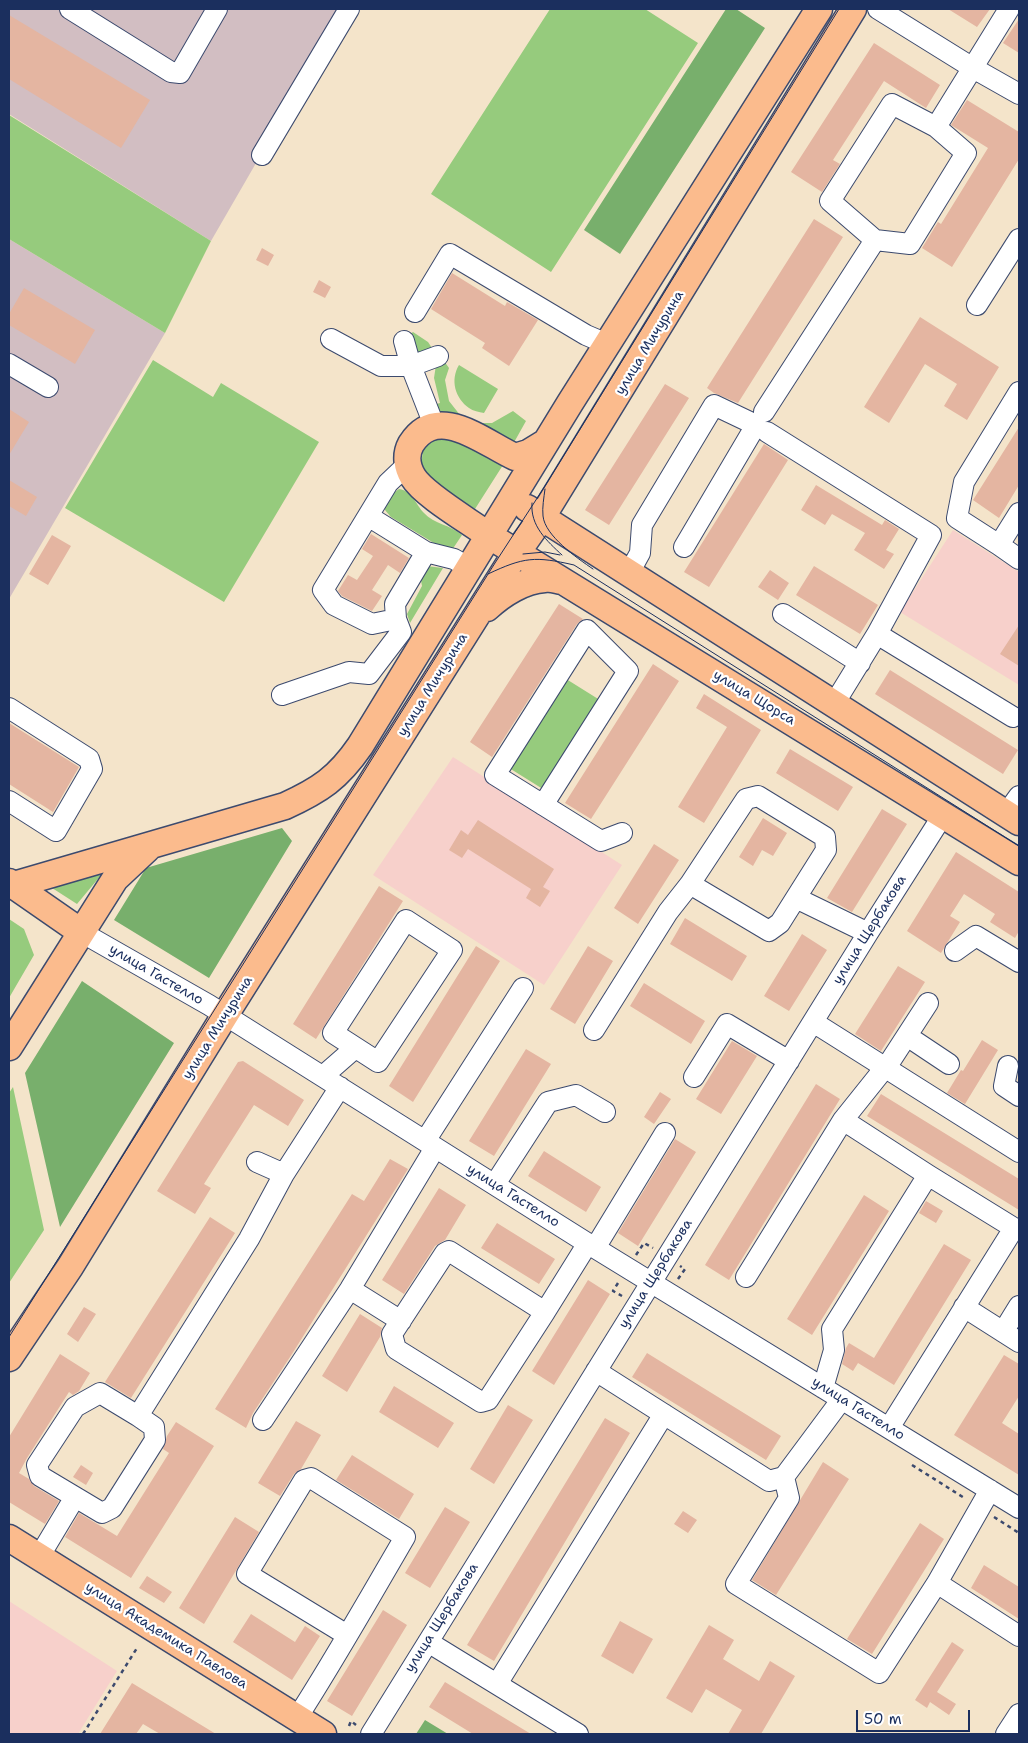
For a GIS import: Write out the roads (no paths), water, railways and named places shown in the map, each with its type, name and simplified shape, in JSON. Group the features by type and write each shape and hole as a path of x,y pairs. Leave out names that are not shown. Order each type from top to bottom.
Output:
{"main road":[{"path":"11,884 151,846 285,806 327,784 346,766 607,344 819,9"},
{"name":"улица Мичурина","path":"9,1358 70,1267 225,1015 517,553 542,517 853,9"},
{"path":"408,464 407,458 411,444 421,433 434,425 450,426 464,430 515,457 546,442"},
{"name":"улица Щорса","path":"408,464 413,477 424,490 488,535 1019,862"},
{"path":"512,498 834,704 1015,811"},
{"path":"476,618 498,598 520,586 546,579 562,581"},
{"path":"9,1047 115,879 151,846"},
{"name":"улица Гастелло","path":"11,884 81,932"},
{"name":"улица Академика Павлова","path":"9,1538 324,1734"}],"street":[{"path":"70,9 171,72 180,73 217,9"},
{"path":"262,156 349,9"},
{"path":"878,9 1019,94"},
{"path":"936,127 1009,9"},
{"path":"892,104 936,127 966,153 910,244 875,240 830,201 892,104"},
{"path":"977,305 1019,239"},
{"path":"764,412 875,240"},
{"path":"415,312 450,254 586,334 607,344"},
{"path":"331,339 381,366 411,366 438,356"},
{"path":"404,341 411,366 434,425"},
{"path":"9,364 48,387"},
{"path":"1019,392 964,482 957,518 1019,559"},
{"path":"629,573 640,553 642,525 714,406 756,425 684,547"},
{"path":"767,432 931,536 877,634 834,704"},
{"path":"399,626 372,624 334,605 323,590 388,483 408,464"},
{"path":"999,545 1019,513"},
{"path":"368,516 426,552 454,559 468,567"},
{"path":"414,656 399,626 395,604 426,552"},
{"path":"607,607 587,630 495,774 601,841 622,832"},
{"path":"783,614 860,663"},
{"path":"282,695 349,672 369,674 399,626"},
{"path":"543,805 628,671 587,630"},
{"path":"877,634 1013,717"},
{"path":"9,708 88,759 92,769 56,831 9,801"},
{"path":"594,1030 668,912 690,884 746,799 758,796 825,837 826,850 780,923 769,931 690,884"},
{"name":"улица Щербакова","path":"364,1730 428,1642 868,932 943,815"},
{"path":"796,898 868,932"},
{"path":"406,920 452,950 378,1062 356,1048 333,1033 406,920"},
{"name":"улица Гастелло","path":"81,932 225,1015 591,1245 1019,1508"},
{"path":"955,951 976,936 1019,962"},
{"path":"263,1420 350,1289 430,1145 523,988"},
{"path":"746,1276 843,1120 891,1060 928,1003"},
{"path":"813,1022 1017,1145"},
{"path":"694,1077 727,1024 789,1061"},
{"path":"907,1036 950,1064"},
{"path":"138,1416 249,1239 331,1082 356,1048"},
{"path":"1008,1066 1004,1086 1019,1096"},
{"path":"495,1184 548,1102 576,1096 605,1112"},
{"path":"843,1120 1014,1228 889,1428"},
{"path":"545,1312 449,1251 445,1253 392,1334 396,1349 481,1402 488,1400 665,1133"},
{"path":"257,1162 284,1174"},
{"path":"823,1388 834,1350 832,1329 928,1175"},
{"path":"350,1289 402,1321"},
{"path":"964,1307 1011,1337 1019,1306"},
{"path":"596,1371 769,1481 784,1477 842,1399"},
{"path":"100,1393 138,1416 154,1427 155,1440 112,1508 102,1513 40,1476 37,1465 75,1408 100,1393"},
{"path":"497,1684 664,1414"},
{"path":"784,1477 789,1498 736,1584 879,1674 937,1582 990,1490"},
{"path":"297,1718 348,1635 405,1537 311,1478 304,1480 247,1574 348,1635"},
{"path":"39,1557 75,1497"},
{"path":"937,1582 1019,1636"},
{"path":"428,1642 578,1734"},
{"path":"1006,1734 1019,1714"}],"tram line":[{"path":"9,1337 545,486 839,9"},
{"path":"545,489 543,516 549,531 563,546 593,569"},
{"path":"532,503 532,511 537,526 545,538 562,555"},
{"path":"523,554 545,552 560,555"},
{"path":"488,574 521,561 539,559 574,565 1019,846"}]}
